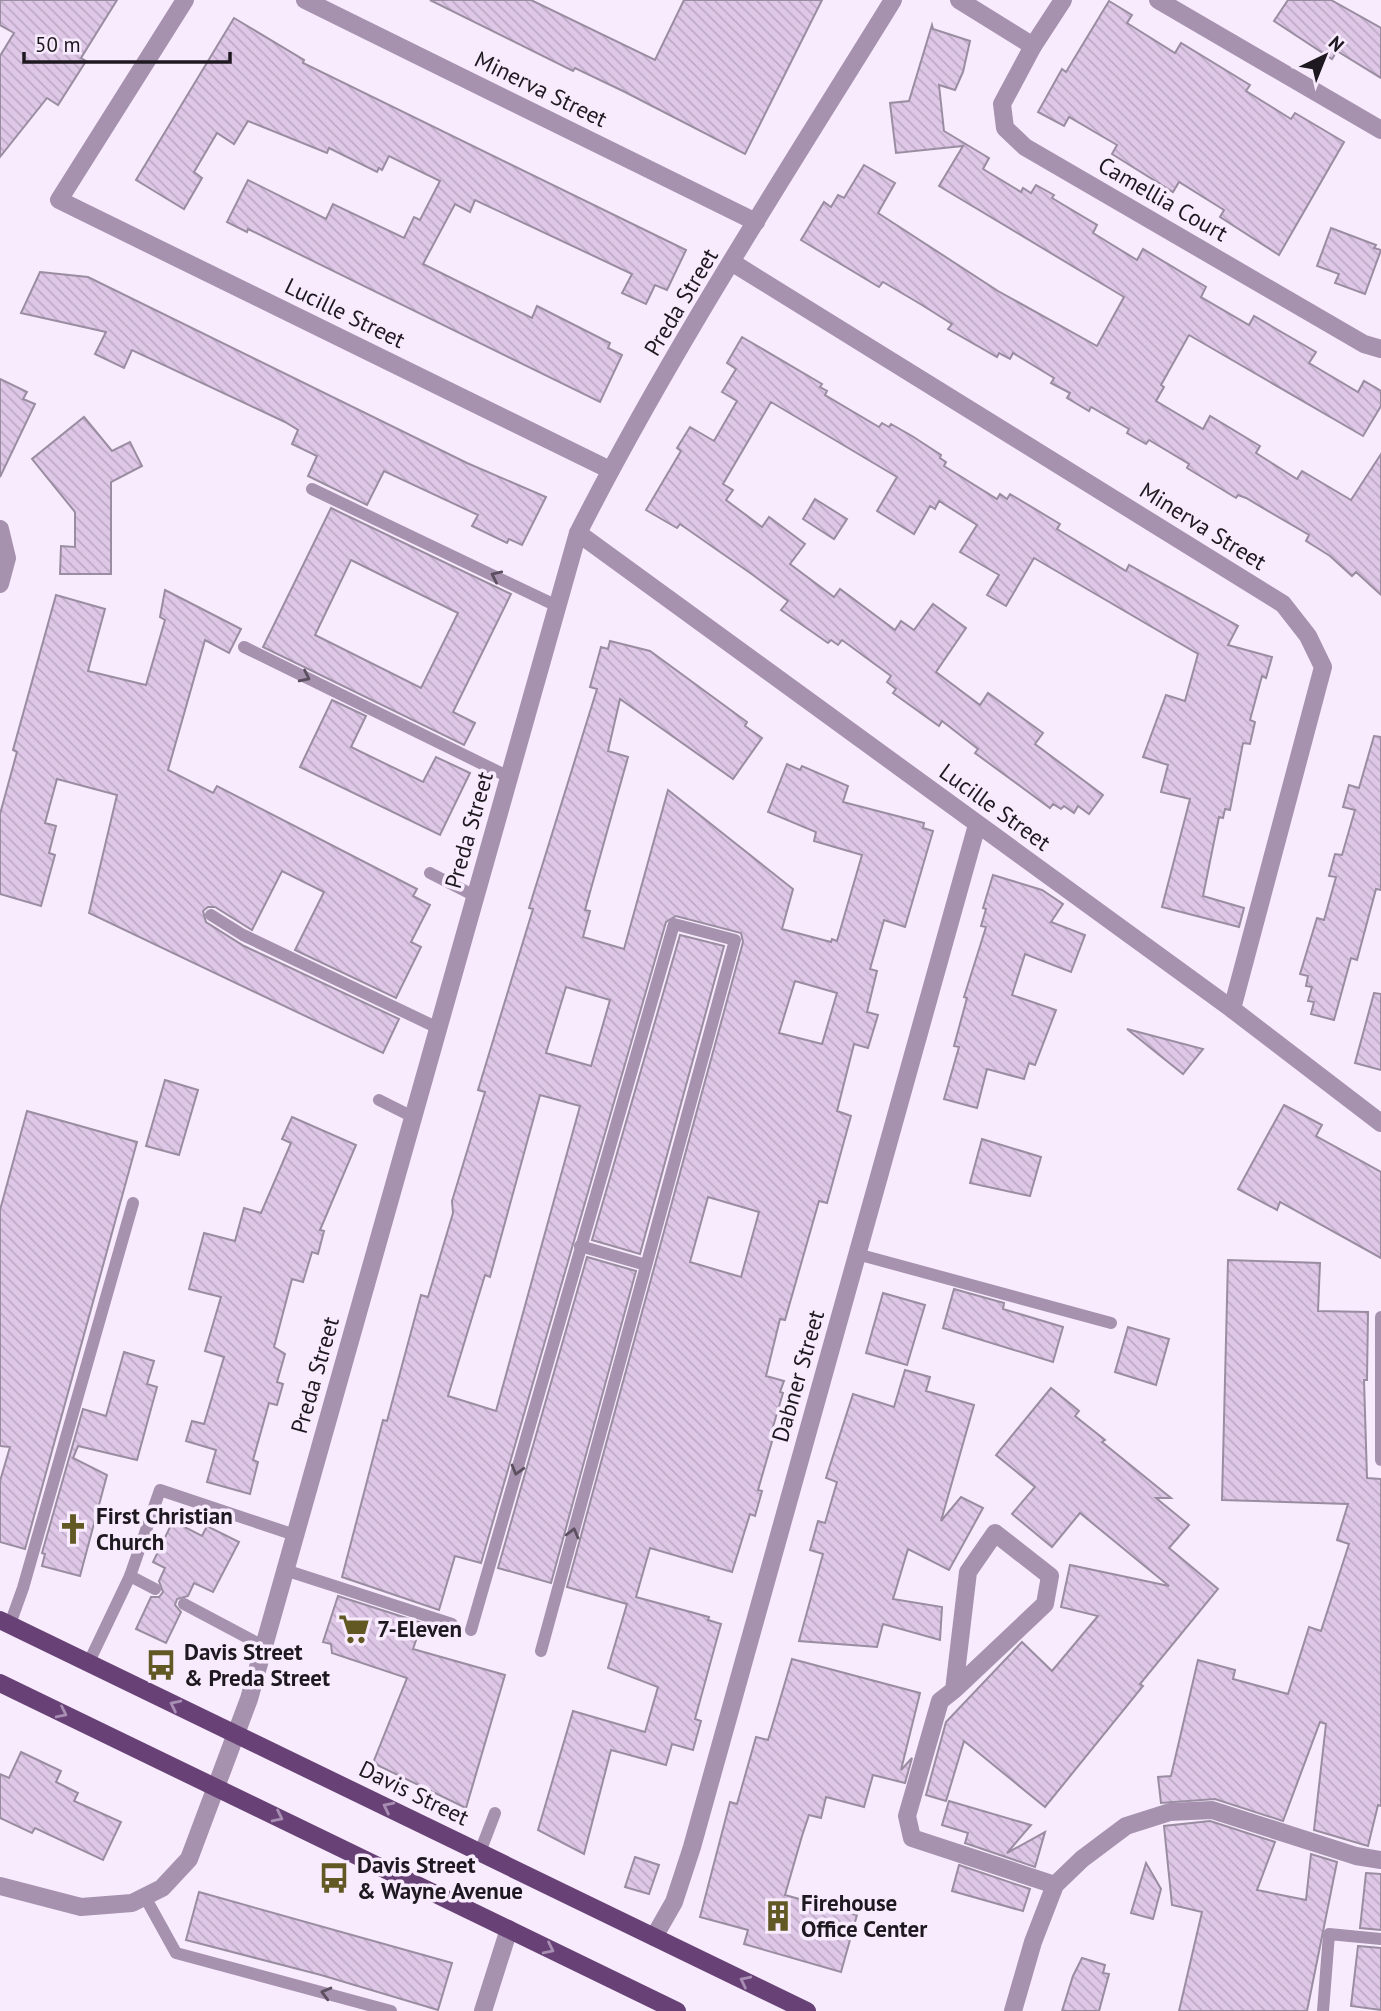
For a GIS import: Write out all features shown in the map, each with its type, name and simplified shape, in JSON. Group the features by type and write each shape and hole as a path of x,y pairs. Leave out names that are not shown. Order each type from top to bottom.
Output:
{"main road":[{"name":"Davis Street","path":"5,1622 807,2011"},
{"path":"0,1683 677,2011"}],"street":[{"name":"Lucille Street","path":"185,0 59,200 610,470"},
{"name":"Minerva Street","path":"305,0 756,222"},
{"name":"Preda Street","path":"145,1897 162,1888 190,1859 236,1735 578,533 610,470 756,222 893,0"},
{"path":"959,0 1033,46"},
{"name":"Camellia Court","path":"1063,0 1033,46 1002,104 1005,128 1026,148 1364,344 1381,349"},
{"path":"1158,0 1381,130"},
{"name":"Minerva Street","path":"733,263 1283,604 1308,636 1322,667 1232,1009"},
{"path":"0,529 7,558 0,584"},
{"name":"Lucille Street","path":"578,533 1232,1009 1381,1123"},
{"name":"Dabner Street","path":"654,1937 674,1902 692,1847 977,825"},
{"path":"954,1690 968,1572 995,1534 1050,1576 1045,1604 954,1690 940,1701 907,1816 912,1838 1055,1885"},
{"path":"1013,2011 1033,1942 1055,1885 1082,1859 1126,1826 1170,1812 1212,1810 1356,1856 1381,1860"},
{"path":"0,1886 81,1907 132,1903 145,1897"},
{"path":"483,2011 509,1929"}],"lane":[{"path":"312,489 557,606"},
{"path":"244,647 509,777"},
{"path":"430,873 475,896"},
{"path":"211,915 243,935 438,1028"},
{"path":"471,1630 674,924 735,940 541,1651"},
{"path":"379,1100 413,1117"},
{"path":"5,1622 23,1588 133,1203"},
{"path":"580,1246 646,1265"},
{"path":"857,1254 1111,1323"},
{"path":"1381,1317 1381,1460"},
{"path":"88,1664 130,1576 160,1490 295,1535"},
{"path":"285,1570 452,1624"},
{"path":"130,1576 155,1589"},
{"path":"184,1604 263,1646"},
{"path":"480,1852 495,1813"},
{"path":"145,1897 176,1954 391,2011"},
{"path":"1323,2011 1329,1934 1381,1939"}],"building":[{"path":"0,0 117,0 81,58 86,61 58,105 47,98 0,157 0,56 14,33 0,25"},
{"path":"430,0 531,0 655,60 684,0 822,0 745,154 625,92 575,68 573,71"},
{"path":"1288,0 1331,0 1381,28 1381,78 1337,51 1332,59 1274,21"},
{"path":"1109,1 1132,15 1127,23 1175,53 1181,43 1250,85 1246,91 1291,119 1295,113 1344,142 1279,255 1220,217 1224,210 1179,182 1173,192 1112,154 1117,145 1069,117 1064,126 1038,112 1062,69 1066,72"},
{"path":"234,18 304,60 303,63 686,250 667,290 655,285 646,304 622,293 632,274 475,200 470,212 455,204 423,264 532,318 537,306 610,343 608,348 622,355 600,402 248,229 247,232 227,222 248,180 326,219 333,204 404,238 414,217 420,220 440,181 389,156 382,170 379,168 377,172 329,148 327,153 248,121 234,144 217,133 194,172 202,178 184,209 136,180"},
{"path":"932,25 933,29 970,41 963,72 955,90 939,85 944,131 989,158 983,169 1021,192 1023,188 1031,193 1036,185 1054,195 1052,198 1097,225 1093,233 1137,260 1143,249 1206,287 1201,297 1249,325 1254,316 1316,352 1309,363 1358,392 1364,381 1381,391 1381,406 1363,436 1189,335 1161,385 1164,387 1156,401 1203,429 1210,416 1260,446 1256,453 1297,479 1302,471 1351,500 1381,454 1381,595 1356,572 1352,576 1330,556 1306,541 1309,535 1246,498 1238,495 1236,498 1187,468 1189,464 1149,440 1146,444 1127,433 1129,429 1091,407 1089,411 1067,398 1070,393 1051,383 1054,378 1013,353 1010,359 999,353 997,357 948,329 952,324 922,305 883,282 879,287 801,240 824,202 831,207 838,195 844,198 864,165 895,183 878,213 998,291 1097,346 1124,297 939,186 963,146 896,153 890,103 909,101"},
{"path":"1331,228 1376,245 1374,248 1381,250 1365,294 1335,283 1339,274 1317,266"},
{"path":"40,272 88,277 467,463 546,497 522,545 509,539 507,543 472,526 478,515 384,471 367,505 308,476 317,456 292,444 298,430 285,422 132,350 124,368 95,354 106,332 21,313"},
{"path":"742,337 822,384 820,387 827,391 825,395 879,427 882,423 889,427 891,424 912,436 941,455 940,458 946,462 944,466 997,499 1000,494 1007,499 1010,494 1060,524 1057,529 1126,571 1129,565 1238,626 1228,645 1272,657 1266,678 1262,676 1250,720 1255,722 1250,744 1243,743 1230,810 1225,809 1223,818 1219,817 1203,896 1244,908 1239,927 1162,907 1190,799 1161,792 1168,765 1143,757 1166,695 1185,701 1198,654 1034,558 1006,606 987,595 999,575 960,552 977,525 939,501 935,509 930,506 914,534 877,511 897,477 771,402 723,484 733,490 726,500 762,527 769,517 805,544 790,564 834,597 840,589 895,630 901,621 914,630 933,604 966,628 936,672 980,705 988,693 1043,733 1035,744 1103,795 1089,814 1078,806 1074,813 1064,806 1061,809 1053,804 1050,808 975,753 978,749 942,721 939,726 893,693 896,689 887,682 891,676 842,640 838,645 831,640 828,643 781,610 788,601 753,575 680,524 677,528 646,510 681,451 677,448 690,427 714,441 737,401 722,392 736,369 727,363"},
{"path":"0,379 27,392 23,399 35,404 0,477"},
{"path":"84,417 112,451 130,442 142,466 111,482 111,574 60,574 61,546 75,547 75,512 32,459"},
{"path":"815,499 847,519 834,539 803,519"},
{"path":"331,508 511,594 453,712 475,723 464,745 263,647","holes":["351,560 458,613 421,688 315,635"]},
{"path":"165,590 241,629 229,653 205,640 168,770 213,793 217,786 417,889 413,896 430,905 411,942 421,947 396,998 295,950 324,892 282,871 252,930 215,907 208,907 203,911 206,922 244,946 399,1019 383,1053 89,913 117,795 57,779 45,823 56,826 49,853 55,855 41,906 0,894 0,814 17,752 13,750 56,595 105,609 88,671 146,685 165,620 160,617"},
{"path":"610,641 650,651 747,722 745,726 762,738 733,779 620,699 608,751 628,757 585,910 590,911 583,937 624,949 668,790 793,889 782,929 831,942 832,939 837,941 862,855 814,841 816,832 768,812 787,764 800,770 802,766 848,786 843,802 924,823 923,828 933,831 905,927 884,920 870,969 877,971 867,1012 878,1015 868,1048 854,1044 837,1111 851,1116 827,1203 819,1201 785,1320 780,1319 766,1376 784,1381 770,1437 773,1438 758,1490 762,1491 755,1516 750,1514 732,1572 650,1548 636,1597 709,1617 708,1620 721,1624 695,1719 701,1721 693,1750 672,1744 666,1765 611,1750 584,1854 538,1830 573,1711 645,1732 658,1687 608,1668 627,1604 567,1587 743,942 741,933 676,916 666,922 481,1563 455,1556 439,1610 342,1577 383,1420 387,1421 421,1295 428,1297 453,1213 452,1201 485,1092 478,1090 533,909 529,908 597,689 590,687 601,647 608,649","holes":["795,981 837,993 822,1044 779,1033","566,987 610,1000 591,1066 546,1053","540,1095 580,1106 496,1411 448,1396 485,1275 490,1277","708,1197 759,1212 741,1277 690,1262"]},
{"path":"332,700 366,716 351,747 423,782 436,757 470,773 440,835 300,767"},
{"path":"1374,736 1381,737 1381,890 1376,889 1357,960 1351,958 1334,1020 1311,1014 1314,1002 1308,1001 1312,987 1306,986 1308,976 1300,974 1317,918 1324,920 1336,877 1329,876 1335,854 1342,855 1355,810 1343,807 1349,785 1359,788"},
{"path":"993,875 1042,890 1063,904 1051,922 1085,935 1071,972 1025,954 1012,995 1056,1010 1035,1065 1029,1063 1024,1079 987,1069 977,1108 944,1099 959,1047 954,1046 967,998 964,997 986,927 981,926 986,909 983,908"},
{"path":"680,935 724,946 640,1254 592,1240"},
{"path":"1374,993 1381,994 1381,1070 1355,1063"},
{"path":"1127,1029 1203,1049 1183,1074"},
{"path":"165,1080 198,1090 179,1155 146,1146"},
{"path":"1284,1105 1322,1125 1316,1136 1381,1172 1381,1258 1280,1202 1277,1210 1238,1189"},
{"path":"27,1111 137,1142 25,1549 0,1542 0,1481 10,1447 0,1446 0,1210"},
{"path":"292,1117 356,1145 320,1230 324,1231 318,1254 312,1252 303,1282 292,1279 274,1347 285,1354 277,1382 283,1384 277,1405 269,1403 253,1460 258,1462 250,1494 207,1482 216,1450 186,1441 192,1421 204,1424 224,1357 205,1351 221,1297 189,1289 204,1233 235,1241 244,1208 261,1213 291,1143 282,1139"},
{"path":"982,1139 1041,1157 1030,1196 970,1183"},
{"path":"587,1257 636,1271 551,1583 498,1568"},
{"path":"1228,1260 1320,1263 1318,1311 1368,1312 1367,1380 1364,1380 1367,1478 1381,1479 1381,1806 1378,1805 1368,1846 1314,1830 1326,1724 1320,1722 1283,1821 1215,1799 1161,1803 1158,1777 1171,1776 1198,1660 1235,1670 1233,1679 1288,1694 1309,1627 1321,1631 1349,1544 1337,1540 1348,1504 1222,1500"},
{"path":"954,1289 1004,1303 1003,1309 1063,1327 1053,1362 943,1328"},
{"path":"883,1293 925,1305 907,1365 866,1353"},
{"path":"1128,1327 1169,1339 1156,1385 1115,1372"},
{"path":"124,1352 154,1361 147,1384 157,1387 137,1460 78,1446 73,1458 107,1475 80,1576 42,1566 45,1554 42,1553 83,1409 106,1416"},
{"path":"905,1370 930,1377 926,1391 974,1405 941,1521 961,1497 983,1508 949,1570 908,1549 893,1599 942,1607 940,1640 883,1624 877,1647 799,1641 823,1554 810,1550 818,1521 825,1523 837,1482 826,1478 853,1394 894,1407"},
{"path":"1051,1388 1079,1411 1075,1416 1105,1440 1102,1442 1171,1498 1156,1498 1189,1525 1169,1548 1218,1589 1045,1807 964,1741 946,1801 926,1795 946,1722 1022,1642 1052,1671 1098,1616 1061,1607 1070,1565 1169,1586 1080,1513 1052,1547 1012,1514 1035,1487 996,1455"},
{"path":"173,1521 202,1536 207,1526 239,1542 213,1592 194,1583 188,1596 177,1599 175,1605 181,1612 166,1643 136,1629 151,1597 159,1597 163,1592 159,1581 165,1568 153,1562"},
{"path":"338,1596 422,1623 413,1649 505,1675 466,1808 373,1763 407,1678 332,1653 331,1644 323,1642"},
{"path":"792,1659 920,1693 901,1770 912,1758 905,1783 873,1775 864,1807 826,1797 821,1818 809,1815 785,1895 857,1915 841,1972 744,1944 748,1930 700,1917 730,1802 737,1804 756,1737 768,1740"},
{"path":"21,1752 61,1771 56,1782 78,1793 74,1801 121,1822 103,1860 35,1828 32,1833 0,1818 0,1774 9,1778"},
{"path":"949,1801 1031,1825 1007,1853 1045,1832 1035,1867 965,1843 968,1833 942,1825"},
{"path":"1210,1821 1275,1842 1257,1890 1306,1900 1311,1854 1337,1862 1307,2011 1179,2011 1202,1912 1172,1905 1164,1826"},
{"path":"635,1857 659,1865 649,1894 625,1887"},
{"path":"1146,1863 1161,1889 1153,1919 1131,1913"},
{"path":"959,1865 1030,1889 1023,1911 952,1891"},
{"path":"1366,1873 1381,1874 1381,1930 1360,1928"},
{"path":"199,1892 452,1963 438,2010 321,1975 186,1940"},
{"path":"1358,1946 1381,1948 1381,2010 1351,2006"},
{"path":"1082,1958 1105,1965 1103,1973 1109,1974 1099,2011 1062,2011 1073,1976"}],"place":[{"name":"First Christian Church","path":"73,1529"},
{"name":"7-Eleven","path":"354,1629"},
{"name":"Davis Street & Preda Street","path":"161,1665"},
{"name":"Davis Street & Wayne Avenue","path":"334,1878"},
{"name":"Firehouse Office Center","path":"778,1916"}]}
